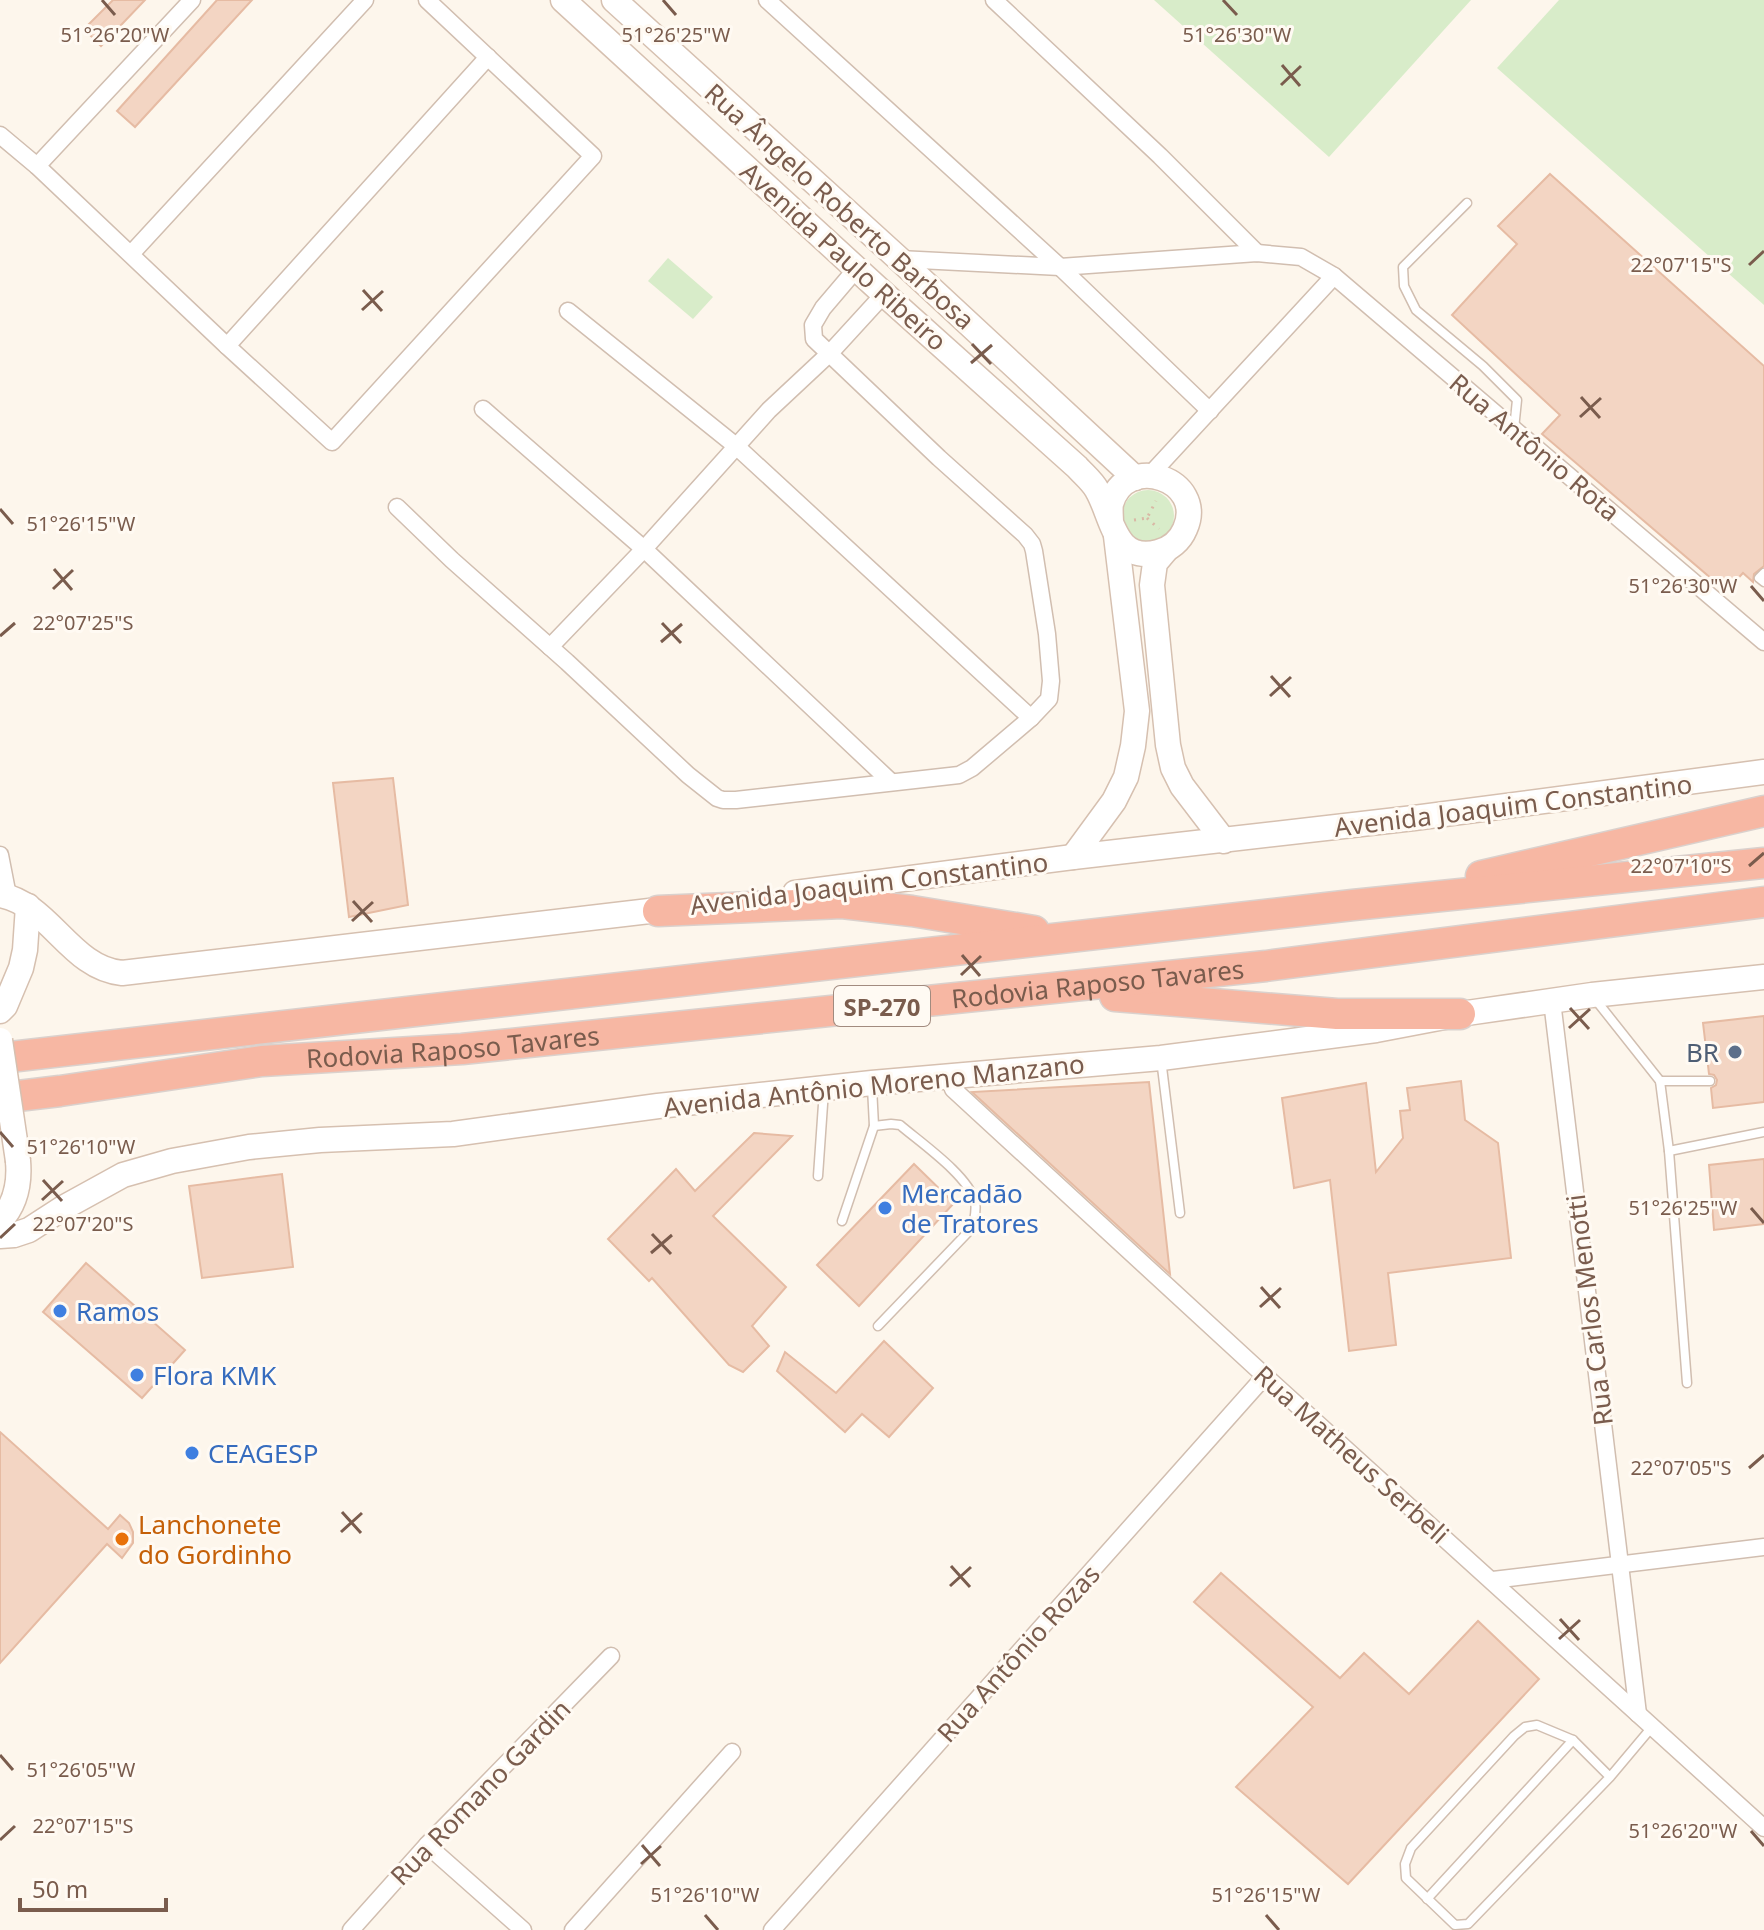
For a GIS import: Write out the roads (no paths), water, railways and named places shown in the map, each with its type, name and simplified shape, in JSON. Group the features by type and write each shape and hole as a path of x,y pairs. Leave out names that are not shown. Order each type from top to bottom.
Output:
{"highway":[{"path":"1353,905 1764,811"},
{"name":"Rodovia Raposo Tavares","path":"0,1058 1353,905 1764,863"},
{"name":"Rodovia Raposo Tavares","path":"0,1098 262,1061 462,1049 1266,966 1764,902"},
{"path":"658,911 842,903 1071,937"},
{"path":"865,1008 1118,996 1337,1014 1460,1014"}],"street":[{"path":"37,166 192,0"},
{"path":"131,254 365,0"},
{"path":"0,135 332,442 593,156 427,0"},
{"name":"Avenida Paulo Ribeiro","path":"563,0 1077,467 1097,489 1113,529 1137,711 1126,777 1114,801 1073,857"},
{"name":"Rua Ângelo Roberto Barbosa","path":"614,0 899,259 1150,477 1179,488 1189,516 1185,531 1166,550"},
{"path":"767,0 1060,267 1210,411"},
{"path":"994,0 1160,156 1257,253"},
{"path":"227,346 488,57"},
{"path":"899,259 1060,267 1257,253"},
{"name":"Rua Antônio Rota","path":"1257,253 1301,257 1334,276 1764,642"},
{"path":"397,507 659,749 717,798 736,800 959,775 968,771 1049,699 1047,634 1034,551 1025,535 814,339 813,325 823,308 857,268"},
{"path":"1166,550 1152,554 1138,552 1126,546 1113,529 1111,504 1119,488 1150,477 1334,276"},
{"path":"550,647 644,549 769,410 830,353 884,294"},
{"path":"568,311 736,446 1031,718"},
{"path":"483,409 644,549 890,781"},
{"path":"1166,550 1155,563 1152,585 1168,745 1173,768 1182,786 1224,841"},
{"name":"Avenida Joaquim Constantino","path":"12,899 93,964 122,973 658,911 1764,772"},
{"path":"0,855 25,950 21,968 0,1011"},
{"name":"Avenida Antônio Moreno Manzano","path":"0,1236 29,1230 123,1175 172,1161 249,1147 320,1140 453,1134 658,1106 872,1083 1161,1058 1376,1030 1592,995 1764,977"},
{"name":"Rua Carlos Menotti","path":"1552,1001 1638,1714"},
{"path":"0,1040 19,1173 16,1195 0,1221"},
{"name":"Rua Matheus Serbeli","path":"949,1075 953,1089 1764,1828"},
{"path":"0,1179 18,1161"},
{"name":"Rua Antônio Rozas","path":"772,1930 1265,1376"},
{"path":"1493,1580 1764,1547"},
{"name":"Rua Romano Gardin","path":"351,1930 427,1845 611,1656"},
{"path":"573,1930 732,1752"},
{"path":"427,1845 523,1930"}],"lane":[{"path":"1467,203 1403,267 1404,286 1416,310 1483,366 1517,400 1514,430"},
{"path":"1764,573 1759,578 1764,582"},
{"path":"1592,995 1660,1081 1669,1151 1687,1383"},
{"path":"1161,1058 1180,1213"},
{"path":"1660,1081 1710,1081"},
{"path":"842,1221 874,1126 872,1083"},
{"path":"818,1176 824,1089"},
{"path":"874,1126 900,1125 970,1187 976,1205 973,1227 878,1326"},
{"path":"1669,1151 1764,1132"},
{"path":"1610,1777 1573,1740 1537,1725 1525,1727 1411,1848 1405,1864 1406,1878 1455,1925 1468,1924 1610,1777 1652,1727"},
{"path":"1427,1899 1573,1740"}],"place":[{"name":"BR","path":"1735,1052"},
{"name":"Mercadão de Tratores","path":"885,1208"},
{"name":"Ramos","path":"60,1311"},
{"name":"Flora KMK","path":"137,1375"},
{"name":"CEAGESP","path":"192,1453"},
{"name":"Lanchonete do Gordinho","path":"122,1539"}]}
